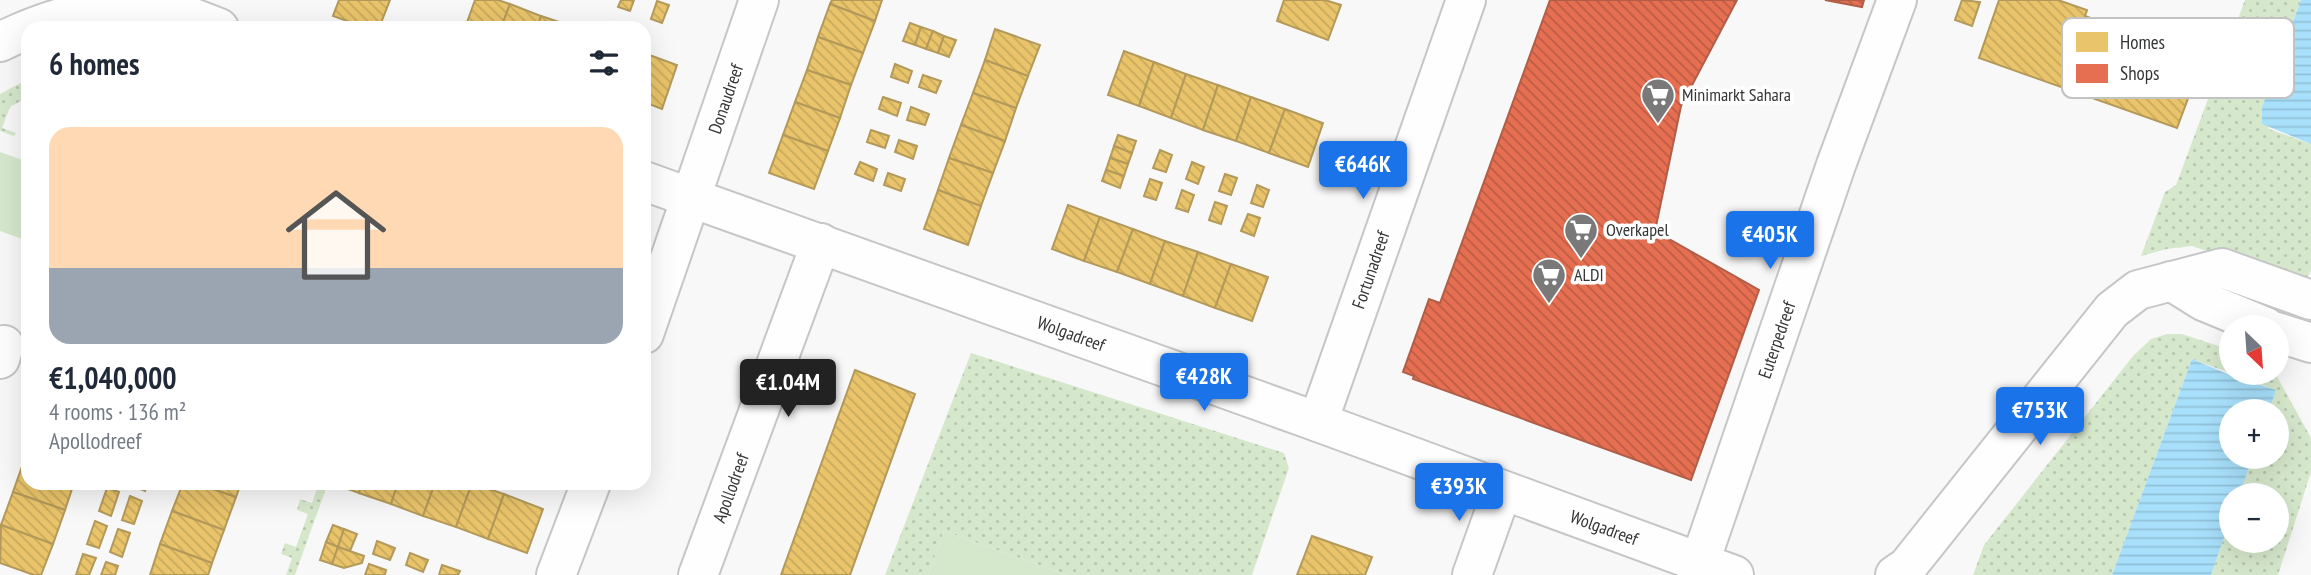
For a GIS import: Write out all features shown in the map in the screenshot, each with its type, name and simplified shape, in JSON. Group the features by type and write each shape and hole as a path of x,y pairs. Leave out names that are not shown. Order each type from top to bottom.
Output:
{"street":[{"name":"Donaudreef","path":"692,198 759,0"},
{"name":"Fortunadreef","path":"1318,422 1466,0"},
{"name":"Euterpedreef","path":"1717,569 1836,165 1897,0"},
{"path":"41,21 104,4 119,3 170,10 200,21"},
{"path":"0,42 21,31"},
{"name":"Wolgadreef","path":"651,183 1318,422 1717,569"},
{"path":"651,314 692,198"},
{"name":"Apollodreef","path":"698,575 821,243"},
{"path":"1895,575 1907,567 2112,310 2138,290 2222,268 2311,300"},
{"path":"2171,281 2203,301 2237,315"},
{"path":"2289,336 2311,343"},
{"path":"556,575 588,490"},
{"path":"1472,575 1502,491"}],"green space":[{"path":"2245,0 2301,0 2294,19 2238,18"},
{"path":"21,83 21,101 10,107 2,128 16,133 14,136 0,131 0,94"},
{"path":"2208,98 2265,98 2262,107 2269,129 2311,144 2311,271 2303,284 2192,246 2141,256 2165,192 2176,185"},
{"path":"0,152 21,160 21,238 0,231"},
{"path":"2167,334 2182,334 2219,346 2219,369 2192,359 2112,575 1973,575 1984,545 2133,356 2151,339"},
{"path":"971,353 1284,453 1289,468 1252,575 1067,575 944,531 928,575 885,575"},
{"path":"2262,385 2282,385 2311,438 2311,472 2289,541 2289,483 2243,483 2249,469 2289,469 2289,399 2273,399 2276,390"},
{"path":"317,490 325,490 295,575 286,575 292,558 281,554 285,543 296,547 308,514 297,510 300,499 312,503"},
{"path":"944,531 1067,575 928,575"},
{"path":"2219,552 2285,553 2278,575 2211,575"}],"water":[{"path":"2301,0 2311,0 2311,144 2262,124 2262,107 2265,98 2294,98 2294,19"},
{"path":"2192,359 2219,370 2219,385 2261,385 2276,390 2273,399 2219,399 2219,469 2249,469 2243,483 2219,483 2219,552 2211,575 2112,575"}],"building: Homes":[{"path":"339,0 390,0 382,21 347,21 333,16"},
{"path":"475,0 498,0 510,4 504,21 468,21"},
{"path":"621,0 634,0 630,11 618,7"},
{"path":"832,0 882,0 875,21 830,4"},
{"path":"1284,0 1325,0 1341,5 1328,40 1277,21"},
{"path":"1962,0 1980,2 1972,26 1955,20"},
{"path":"1999,0 2058,0 2087,10 2085,16 2091,18 2062,18 2062,87 1979,58"},
{"path":"657,1 669,5 662,23 651,19"},
{"path":"510,4 541,16 539,21 504,21"},
{"path":"830,4 875,21 863,53 818,37"},
{"path":"541,16 556,21 539,21"},
{"path":"910,23 921,27 915,45 903,41"},
{"path":"921,27 933,31 926,49 915,45"},
{"path":"995,29 1040,45 1028,76 985,60"},
{"path":"933,31 944,36 938,53 926,49"},
{"path":"944,36 956,40 949,57 938,53"},
{"path":"818,37 863,53 851,85 807,70"},
{"path":"1124,51 1154,62 1139,106 1108,95"},
{"path":"651,56 677,65 662,109 651,105"},
{"path":"985,60 1028,76 1016,108 973,93"},
{"path":"1154,62 1186,74 1171,118 1139,106"},
{"path":"895,64 912,71 908,83 891,77"},
{"path":"807,70 851,85 840,118 795,102"},
{"path":"1186,74 1218,85 1203,130 1171,118"},
{"path":"923,75 941,81 936,93 919,87"},
{"path":"1218,85 1251,97 1236,141 1203,130"},
{"path":"973,93 1016,108 1005,141 961,125"},
{"path":"883,97 901,103 897,116 879,109"},
{"path":"1251,97 1285,109 1269,153 1236,141"},
{"path":"2092,98 2188,98 2177,128"},
{"path":"795,102 840,118 828,151 783,135"},
{"path":"911,107 929,114 925,125 907,120"},
{"path":"1285,109 1323,123 1308,167 1269,153"},
{"path":"961,125 1005,141 993,173 949,158"},
{"path":"871,130 889,136 885,148 867,142"},
{"path":"783,135 828,151 814,189 769,173"},
{"path":"1118,135 1136,141 1132,153 1114,146"},
{"path":"899,140 917,146 913,159 895,152"},
{"path":"1114,146 1132,153 1128,164 1110,158"},
{"path":"1160,150 1172,155 1166,172 1153,168"},
{"path":"949,158 993,173 981,206 938,190"},
{"path":"1110,158 1128,164 1124,176 1106,170"},
{"path":"860,162 877,169 873,181 855,174"},
{"path":"1192,162 1204,167 1198,184 1186,179"},
{"path":"1106,170 1124,176 1120,188 1102,181"},
{"path":"888,173 905,179 901,191 884,185"},
{"path":"1225,174 1237,178 1231,195 1219,191"},
{"path":"1150,179 1162,183 1156,200 1144,196"},
{"path":"1257,185 1269,190 1263,207 1251,203"},
{"path":"938,190 981,206 968,245 924,229"},
{"path":"1182,190 1194,195 1188,212 1176,208"},
{"path":"1215,202 1227,206 1221,224 1209,220"},
{"path":"1068,205 1100,217 1084,261 1052,249"},
{"path":"1248,214 1260,218 1254,236 1241,231"},
{"path":"1100,217 1133,229 1117,272 1084,261"},
{"path":"1133,229 1165,241 1150,284 1117,272"},
{"path":"1165,241 1198,252 1183,296 1150,284"},
{"path":"1198,252 1231,264 1215,308 1183,296"},
{"path":"1231,264 1268,277 1252,321 1215,308"},
{"path":"855,370 915,394 850,575 781,575"},
{"path":"21,469 21,490 72,490 65,510 13,492"},
{"path":"106,490 119,492 111,516 99,511"},
{"path":"180,490 216,490 236,497 224,530 172,511"},
{"path":"216,490 238,490 236,497"},
{"path":"360,490 396,490 391,504 359,493"},
{"path":"396,490 432,490 423,516 391,504"},
{"path":"432,490 469,490 456,527 423,516"},
{"path":"469,490 492,490 504,494 488,539 456,527"},
{"path":"13,492 65,510 53,544 1,525"},
{"path":"504,494 543,509 527,553 488,539"},
{"path":"130,496 142,501 134,524 122,520"},
{"path":"172,511 224,530 212,563 160,544"},
{"path":"95,521 107,526 99,548 87,544"},
{"path":"1,525 53,544 41,575 0,563"},
{"path":"333,525 344,529 338,547 326,542"},
{"path":"118,529 130,533 122,557 110,552"},
{"path":"344,529 357,534 350,551 338,547"},
{"path":"1312,536 1372,557 1365,575 1297,575"},
{"path":"377,541 395,548 390,560 373,554"},
{"path":"326,542 338,547 332,564 320,560"},
{"path":"160,544 212,563 208,575 150,575"},
{"path":"338,547 364,556 362,563 344,568 332,564"},
{"path":"410,553 428,560 423,572 406,565"},
{"path":"83,554 96,558 89,575 76,575"},
{"path":"106,562 118,566 115,575 101,575"},
{"path":"369,564 386,570 385,575 365,575"},
{"path":"442,565 460,571 458,575 439,575"}],"building: Shops":[{"name":"Overkapel","path":"1550,0 1737,0 1681,106 1655,231 1759,290 1691,480 1413,379 1414,376 1403,372 1429,299 1440,303"},
{"path":"1825,0 1864,0 1862,7"}],"place":[{"name":"Minimarkt Sahara","path":"1658,125"},
{"name":"Overkapel","path":"1581,260"},
{"name":"ALDI","path":"1549,305"}]}
